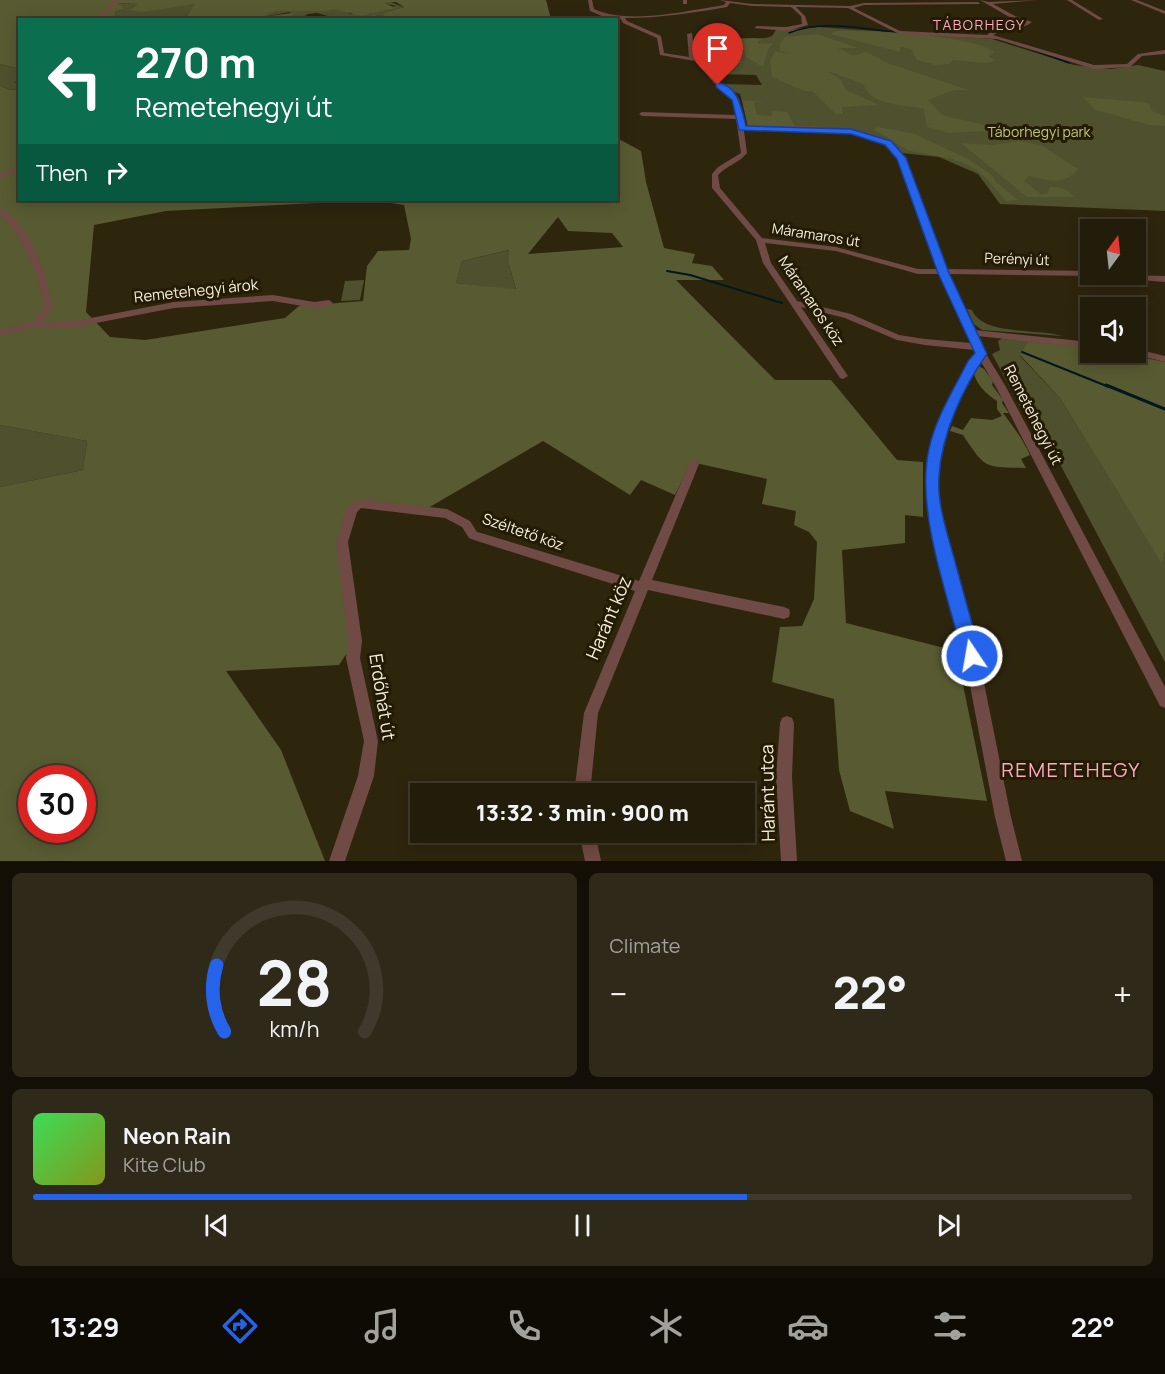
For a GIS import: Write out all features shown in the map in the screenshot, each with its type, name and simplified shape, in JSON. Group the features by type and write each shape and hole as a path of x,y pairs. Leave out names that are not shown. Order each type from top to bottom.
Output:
{"street":[{"path":"99,18 118,0"},
{"path":"590,0 592,10 596,13 622,17 688,14 724,6 725,1 852,7 894,2 978,1 989,3 1035,0"},
{"path":"1069,0 1101,20"},
{"path":"1133,0 1165,13"},
{"path":"757,28 786,29 806,25 803,16 791,3"},
{"path":"989,3 1013,17 1030,22 1019,28 997,30 989,36"},
{"path":"852,7 897,31 989,36 1074,63 1102,68 1128,66 1140,55 1165,52"},
{"path":"622,17 622,20 659,37 662,54 692,58 700,62 722,89 736,99 740,114 642,114"},
{"path":"689,24 692,58"},
{"name":"Máramaros út","path":"740,114 744,153 740,159 717,170 714,175 716,188 760,240 836,249 902,267 943,273"},
{"name":"Remetehegyi út","path":"742,129 845,130 885,142 894,148 901,158 943,273 980,351 1165,701"},
{"path":"0,175 18,170"},
{"path":"0,211 14,223 22,234 47,296 47,313 30,326"},
{"name":"Máramaros köz","path":"760,240 767,263 843,376"},
{"name":"Perényi út","path":"943,273 974,271 1080,274"},
{"name":"Perényi út","path":"1146,278 1165,279"},
{"name":"Remetehegyi árok","path":"0,333 30,326 75,324 174,305 273,298 314,305 329,303"},
{"path":"794,303 848,316 897,337 980,351 938,441 931,478 932,497 968,633 1003,817 1014,861"},
{"path":"972,333 1080,344"},
{"path":"1146,354 1165,359"},
{"name":"Haránt köz","path":"583,783 591,713 694,464"},
{"name":"Széltető köz","path":"359,503 447,514 466,524 473,535 478,537 644,586 784,614"},
{"name":"Erdőhát út","path":"337,861 366,776 371,747 371,730 353,658 356,641 342,542 352,510 359,503"},
{"name":"Haránt utca","path":"787,723 784,777 789,861"},
{"path":"589,843 593,861"}],"green space":[{"path":"0,0 546,0 551,18 385,18 383,13 404,7 396,2 384,3 396,8 361,16 334,9 276,11 263,17 298,12 291,16 292,18 184,18 195,4 141,12 129,10 138,4 119,3 117,4 122,5 123,9 115,12 116,17 122,18 18,18 18,69 0,64"},
{"path":"390,2 404,7 384,13 386,18 376,15 369,18 334,18 317,13 308,14 302,18 292,18 290,12 262,17 276,11 311,9 344,9 350,14 369,14 396,6 382,3"},
{"path":"118,3 139,4 130,9 196,4 184,18 116,17 115,12 123,9 116,5"},
{"path":"373,14 385,18 368,17"},
{"name":"Táborhegyi park","path":"818,27 992,39 1074,65 1111,69 1138,65 1165,71 1165,211 1000,204 978,174 939,157 902,153 891,142 867,133 843,129 769,128 742,101 740,94 727,89 723,84 762,85 756,75 714,74 698,58 730,55 725,45 729,45 729,39 766,38 772,36 776,30"},
{"path":"838,31 872,31 965,41 994,52 989,56 995,61 986,63 953,60 950,64 935,65 917,60 911,49 900,47 900,52 830,34"},
{"path":"817,34 858,48 838,48 851,55 865,51 887,63 969,90 954,90 928,100 942,115 989,126 988,131 949,133 927,127 924,109 881,101 873,97 863,84 828,71 841,80 846,90 879,105 842,107 843,114 836,114 812,91 804,91 772,77 770,61 775,51 793,54 780,51 779,45 785,37"},
{"path":"731,39 764,40 758,41 758,44 773,43 768,50 763,67 746,57 744,50 735,50 738,59 743,63 709,64 704,59 733,57 728,47"},
{"path":"0,64 18,69 18,78 15,83 18,83 18,89 10,90 0,86"},
{"path":"0,86 10,90 18,89 18,201 353,201 166,211 94,225 86,312 110,337 145,340 285,318 299,306 363,301 367,266 378,251 409,250 411,239 404,205 378,201 618,201 618,139 641,151 646,182 664,248 695,254 692,263 712,266 724,280 676,280 775,380 831,380 897,460 923,462 923,517 905,515 905,543 842,550 846,623 956,651 987,801 885,791 894,829 850,811 839,770 834,699 772,682 780,627 802,626 814,599 817,542 809,532 794,525 796,511 762,504 767,479 691,462 675,495 641,480 630,495 543,441 428,508 359,503 342,542 355,641 339,665 226,671 281,750 325,861 0,861 0,487 83,470 87,441 0,425","holes":["558,217 568,231 612,233 623,247 528,254","509,250 509,265 516,289 456,283 462,261"]},
{"path":"1082,97 1149,104 1152,111 1165,116 1165,126 1149,125 1096,110"},
{"path":"742,101 766,101 754,102 757,115 771,116 773,111 787,112 795,127 748,127"},
{"path":"877,127 913,133 970,160 992,175 996,182 1018,200 1006,201 974,168 954,160 907,150 874,130"},
{"path":"1019,141 1041,145 1078,169 1061,180 1029,176 1024,181 1041,194 1047,194 1050,187 1057,187 1066,190 1074,197 1027,197 961,143 992,145"},
{"path":"510,250 509,265 516,290 456,283 462,261"},
{"path":"364,280 360,300 341,301 345,281"},
{"path":"967,309 972,310 987,324 999,328 1062,336 982,330 974,324"},
{"path":"1003,338 1028,341 1020,356 1060,398 1162,563 1165,552 1165,662 1044,434 1034,432 992,354 1000,350 998,341"},
{"path":"1028,341 1080,346 1080,363 1146,363 1146,358 1165,362 1165,552 1162,564 1060,398 1020,355"},
{"path":"977,365 984,369 993,381 992,385 1009,413 1003,413 1018,433 1030,455 1021,459 1026,468 988,464 982,461 963,435 950,431 952,426 963,430 971,418 992,420 1002,416 997,409 997,401 978,383 973,368"},
{"path":"0,425 87,441 83,470 0,487"}],"waterway":[{"path":"789,33 829,26 897,32"},
{"path":"1028,48 1069,63"},
{"path":"667,271 690,275 782,303"},
{"path":"1022,352 1109,387"},
{"path":"1106,385 1165,409"}],"district":[{"name":"TÁBORHEGY","path":"979,25"},
{"name":"REMETEHEGY","path":"1071,770"}],"route":[{"path":"718,85 736,99 742,129 851,131 888,143 901,158 943,273 981,354 974,361 943,426 936,448 931,478 937,524 957,591 972,656"}]}
